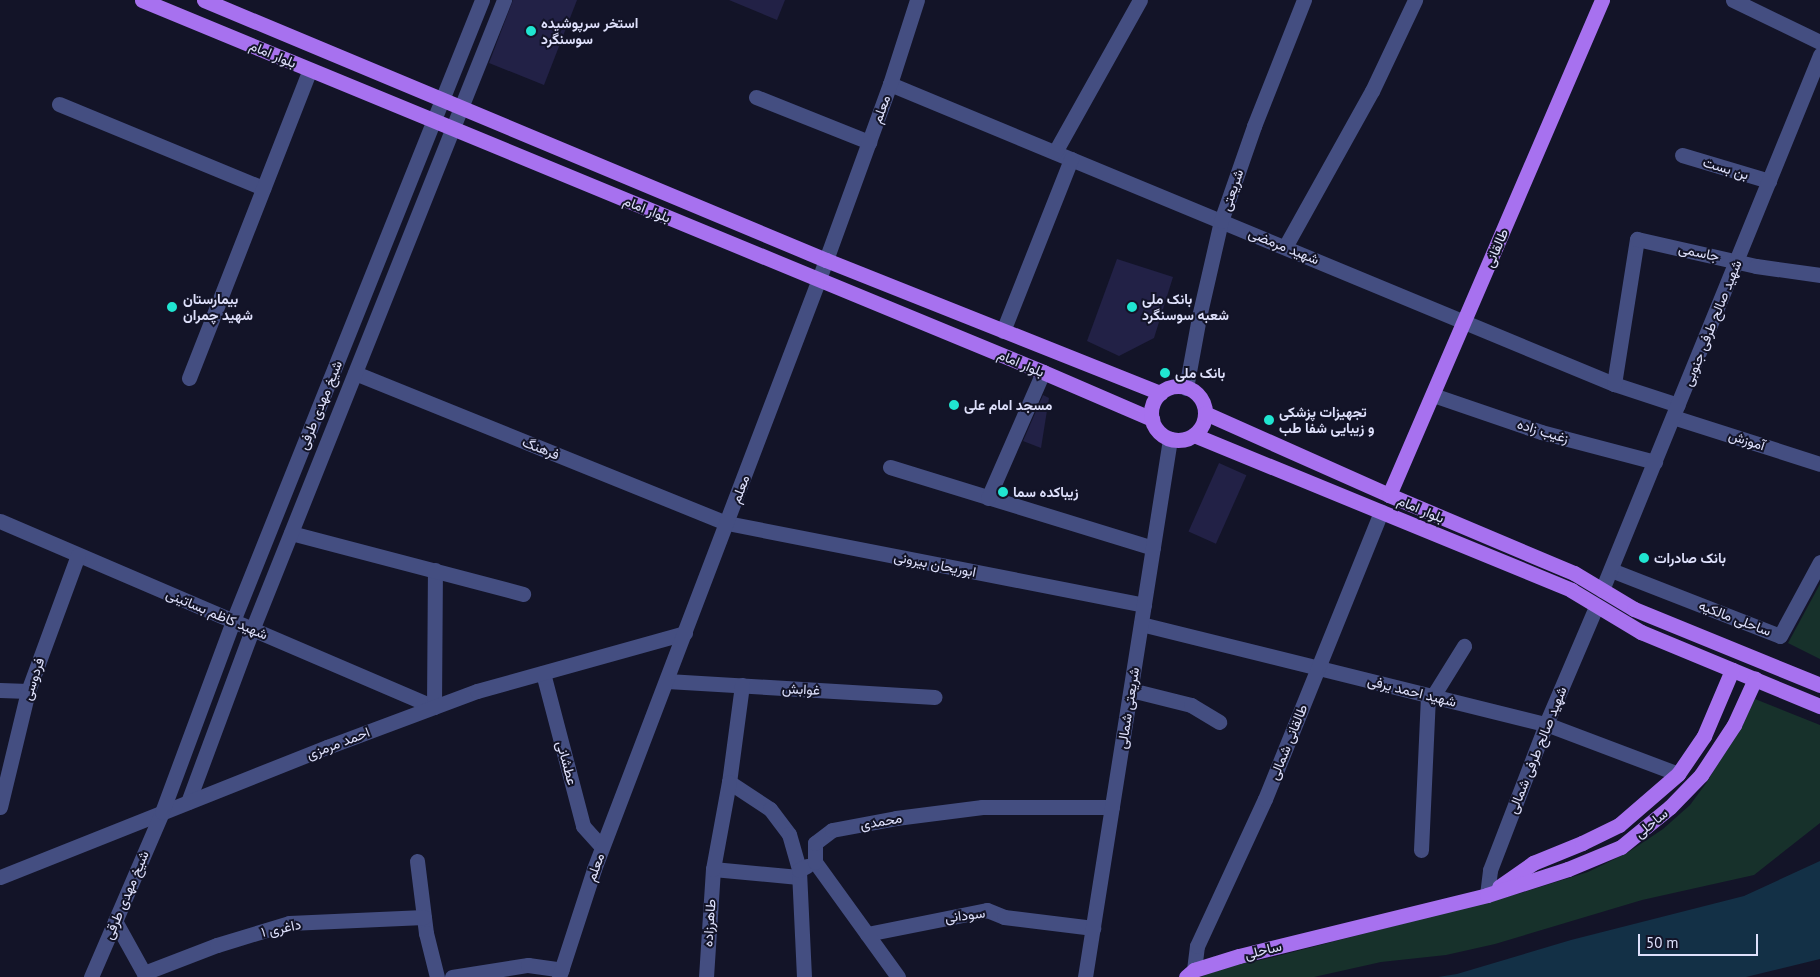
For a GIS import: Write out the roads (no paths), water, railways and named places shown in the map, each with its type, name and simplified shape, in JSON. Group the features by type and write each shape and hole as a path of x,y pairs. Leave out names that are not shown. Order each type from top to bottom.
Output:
{"main road":[{"name":"بلوار امام","path":"142,0 1044,372 1152,419"},
{"name":"بلوار امام","path":"204,0 826,260 1160,394"},
{"name":"طالقانی","path":"1389,495 1602,0"},
{"path":"1172,387 1186,388 1200,397 1205,413 1203,421 1194,435 1186,438 1170,439 1158,431 1152,419 1152,405 1160,394 1172,387"},
{"name":"بلوار امام","path":"1205,413 1389,495 1574,573 1634,609 1820,685"},
{"name":"بلوار امام","path":"1194,435 1571,590 1596,607 1641,632 1820,706"},
{"name":"ساحلی","path":"1488,895 1533,863 1582,843 1619,825 1678,774 1704,736 1732,670"},
{"name":"ساحلی","path":"1190,973 1239,956 1488,895 1568,869 1621,847 1670,807 1700,775 1734,725 1755,679"}],"street":[{"name":"شیخ مهدی طرفی","path":"162,812 233,621 482,0"},
{"name":"شیخ مهدی طرفی","path":"188,802 252,630 504,0"},
{"name":"معلم","path":"560,973 602,848 826,260 890,84 917,0"},
{"path":"1055,152 1140,0"},
{"path":"1285,247 1372,91 1415,0"},
{"path":"1733,0 1820,42"},
{"name":"شریعتی","path":"1186,388 1199,317 1221,221 1298,2"},
{"name":"شهید صالح طرفی جنوبی","path":"1602,590 1820,54"},
{"path":"189,378 310,70"},
{"name":"شهید مرمضی","path":"890,84 1676,411"},
{"path":"756,97 869,142"},
{"path":"59,104 263,188"},
{"name":"بن بست","path":"1682,155 1769,181"},
{"path":"1003,331 1071,159"},
{"name":"جاسمی","path":"1614,384 1637,239 1756,266 1820,275"},
{"path":"988,498 1044,372"},
{"name":"فرهنگ","path":"355,373 727,522"},
{"name":"زغیب زاده","path":"1433,395 1541,432 1655,462"},
{"name":"آموزش","path":"1676,411 1820,464"},
{"name":"شریعتی شمالی","path":"1085,977 1170,439"},
{"path":"890,467 1153,548"},
{"name":"طالقانی شمالی","path":"1190,973 1197,946 1265,799 1381,512"},
{"name":"شهید کاظم بساتینی","path":"0,522 434,708"},
{"name":"ابوریحان بیرونی","path":"727,522 1144,605"},
{"path":"291,533 523,594"},
{"name":"فردوسی","path":"0,807 28,691 78,555"},
{"name":"ساحلی مالکیه","path":"1611,570 1780,636 1820,562"},
{"path":"434,708 435,570"},
{"name":"شهید صالح طرفی شمالی","path":"1488,895 1490,870 1546,724 1596,607"},
{"name":"شهید احمد یرفی","path":"1141,624 1546,724 1678,774"},
{"name":"احمد مرمزی","path":"0,877 162,812 477,691 685,633"},
{"path":"1421,850 1430,695 1464,646"},
{"name":"عطشانی","path":"543,673 584,826 602,848"},
{"name":"غوابش","path":"667,681 935,697"},
{"name":"طاهرزاده","path":"706,977 713,869 729,782 742,685"},
{"path":"0,690 28,691"},
{"path":"1131,690 1191,705 1219,722"},
{"path":"729,782 770,809 789,834 799,873 804,977"},
{"name":"محمدی","path":"815,862 814,842 832,830 896,818 982,807 1112,807"},
{"name":"شیخ مهدی طرقی","path":"91,977 162,812"},
{"path":"417,861 424,916 437,977"},
{"path":"713,869 799,873 815,862 898,977"},
{"name":"سودانی","path":"867,934 987,910 1004,918 1093,928"},
{"name":"داغری ۱","path":"145,975 217,945 289,923 424,916"},
{"path":"115,921 145,975"},
{"path":"452,977 528,966 560,973"}],"water":[{"path":"1820,861 1820,959 1746,977 1438,977 1457,974 1571,940 1744,896"}],"place":[{"name":"استخر سرپوشیده سوسنگرد","path":"531,31"},
{"name":"بیمارستان شهید چمران","path":"172,307"},
{"name":"بانک ملی شعبه سوسنگرد","path":"1132,307"},
{"name":"بانک ملی","path":"1165,373"},
{"name":"مسجد امام علی","path":"954,405"},
{"name":"تجهیزات پزشکی و زیبایی شفا طب","path":"1269,420"},
{"name":"زیباکده سما","path":"1003,492"},
{"name":"بانک صادرات","path":"1644,558"}]}
